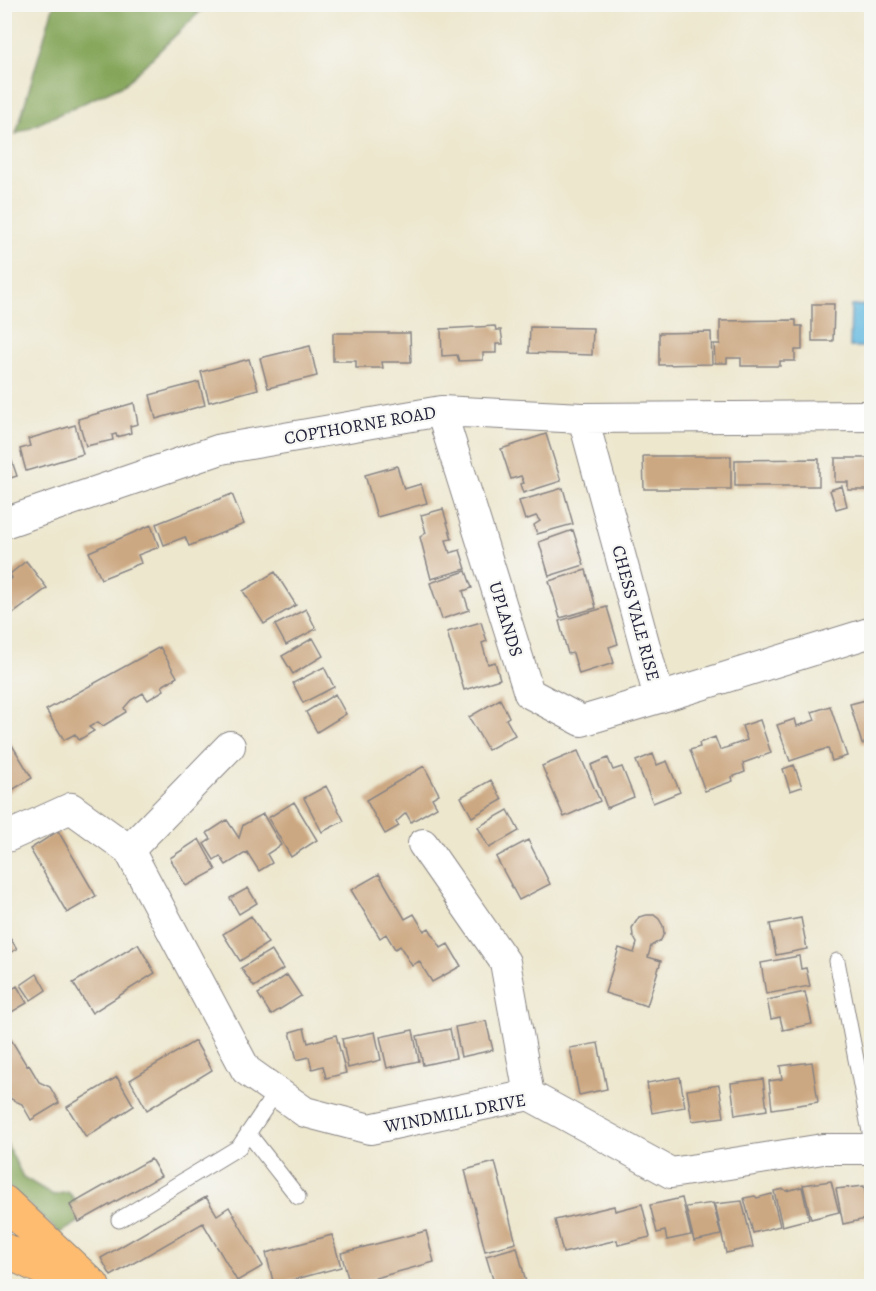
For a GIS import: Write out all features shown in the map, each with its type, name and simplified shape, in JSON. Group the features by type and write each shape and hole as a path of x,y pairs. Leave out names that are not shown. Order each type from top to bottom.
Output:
{"main road":[{"path":"4,1202 93,1287"},
{"path":"4,1250 79,1287"}],"street":[{"name":"COPTHORNE ROAD","path":"4,523 221,449 441,411 583,418 872,416"},
{"name":"UPLANDS","path":"441,411 529,693 582,720 659,698"},
{"name":"CHESS VALE RISE","path":"583,418 659,698 872,632"},
{"path":"129,850 230,746"},
{"name":"WINDMILL DRIVE","path":"7,837 71,808 129,850 246,1070 305,1112 370,1129 529,1095 671,1173 823,1149 872,1149"},
{"path":"423,844 506,962 529,1095"}],"lane":[{"path":"837,961 872,1142"},
{"path":"119,1220 239,1147 276,1092"},
{"path":"248,1133 298,1197"}],"green space":[{"path":"54,4 207,5 125,84 16,134"},
{"path":"4,1138 23,1177 53,1195 68,1192 77,1201 70,1205 79,1222 60,1233 5,1183"}],"water":[{"path":"871,305 871,347 850,347 851,306"}],"building":[{"path":"812,304 834,304 833,341 812,341"},
{"path":"796,320 796,326 802,326 802,350 795,350 795,361 780,361 780,366 741,366 741,358 727,358 727,363 715,363 714,344 720,344 720,321"},
{"path":"495,326 496,330 501,330 503,344 496,344 496,353 483,353 483,360 459,361 457,355 442,356 441,329"},
{"path":"530,327 593,328 592,355 529,353"},
{"path":"711,332 712,364 659,365 659,333"},
{"path":"333,333 410,333 411,362 382,362 383,368 356,368 356,361 333,361"},
{"path":"310,346 317,376 268,388 260,358"},
{"path":"249,359 258,389 209,402 201,372"},
{"path":"199,382 205,405 156,419 150,395"},
{"path":"134,403 138,424 130,426 131,433 117,437 116,434 112,435 113,440 86,446 78,419"},
{"path":"75,425 83,454 26,471 20,449 30,446 28,439"},
{"path":"546,434 561,481 523,493 520,484 524,483 521,476 511,479 501,449"},
{"path":"8,450 17,476 4,480 4,451"},
{"path":"643,456 731,456 731,489 644,489"},
{"path":"835,458 872,458 872,490 848,490 848,482 835,482"},
{"path":"819,459 819,486 735,486 735,460"},
{"path":"397,466 404,489 421,484 427,503 377,517 365,475"},
{"path":"842,486 847,506 836,509 830,490"},
{"path":"563,488 573,524 537,534 534,525 540,521 536,516 525,520 519,501"},
{"path":"232,494 244,524 189,546 185,537 164,545 156,524"},
{"path":"443,509 452,539 446,540 450,553 460,550 466,569 431,579 420,537 426,533 421,515"},
{"path":"151,525 159,547 138,555 141,563 101,579 89,552"},
{"path":"573,530 584,565 549,576 539,542"},
{"path":"26,561 47,588 14,613 8,605 4,608 4,584 12,578 10,574"},
{"path":"586,570 596,608 560,618 549,581"},
{"path":"466,571 472,588 463,591 469,610 442,619 430,583"},
{"path":"275,572 296,605 264,624 243,591"},
{"path":"607,607 618,644 609,647 614,663 579,674 573,653 568,654 559,621"},
{"path":"306,609 316,629 286,645 275,625"},
{"path":"481,622 487,641 482,643 488,664 495,662 500,679 464,690 447,632"},
{"path":"313,638 323,656 293,674 282,656"},
{"path":"160,647 177,677 162,686 164,690 148,700 143,693 131,700 124,708 126,712 103,726 98,722 89,727 94,731 79,740 75,734 64,740 46,710"},
{"path":"324,667 334,687 303,703 293,683"},
{"path":"335,694 346,714 317,732 306,712"},
{"path":"500,699 509,717 506,719 515,735 488,750 469,717"},
{"path":"866,700 869,711 872,710 871,746 870,741 862,744 850,704"},
{"path":"830,706 847,756 832,761 828,748 790,761 777,725 795,719 797,726 815,720 812,712"},
{"path":"760,720 771,753 743,763 745,772 732,777 733,781 705,791 690,750 700,747 699,743 715,737 720,750 747,740 742,726"},
{"path":"4,732 32,778 4,795"},
{"path":"578,751 600,801 564,817 542,766"},
{"path":"653,754 657,765 667,761 680,792 653,803 636,761"},
{"path":"608,758 613,770 622,767 634,797 607,808 591,765"},
{"path":"794,765 802,787 790,791 783,769"},
{"path":"424,766 439,794 432,798 437,807 411,822 406,813 396,822 399,826 385,834 366,800"},
{"path":"491,780 502,800 472,817 461,797"},
{"path":"326,786 344,821 322,832 304,798"},
{"path":"294,802 317,840 291,857 268,818"},
{"path":"508,810 519,831 489,848 478,827"},
{"path":"263,814 281,845 267,854 272,863 259,871 247,852 226,865 220,856 214,860 204,844 211,839 207,833 227,820 239,838 243,825"},
{"path":"58,831 96,896 67,913 30,849"},
{"path":"199,839 216,870 186,886 170,858"},
{"path":"528,840 550,884 519,900 496,857"},
{"path":"379,874 405,919 414,914 424,931 429,928 441,948 448,944 461,966 432,982 419,961 412,966 400,946 395,949 386,934 380,938 351,890"},
{"path":"248,888 257,903 239,914 230,898"},
{"path":"654,915 659,919 664,933 661,940 651,946 648,957 661,961 647,1006 605,993 619,948 634,953 637,943 632,928 639,917"},
{"path":"251,916 268,943 240,961 223,934"},
{"path":"801,918 807,949 776,955 770,924"},
{"path":"6,931 17,949 4,956 4,932"},
{"path":"138,944 155,973 92,1013 73,983"},
{"path":"271,950 283,969 254,987 241,968"},
{"path":"799,956 801,969 806,968 810,986 766,994 761,963"},
{"path":"37,974 46,990 31,1000 21,985"},
{"path":"287,975 301,996 271,1015 258,994"},
{"path":"17,986 27,1003 5,1016 5,994"},
{"path":"805,992 812,1024 783,1030 780,1017 771,1019 767,1000"},
{"path":"486,1021 493,1050 461,1057 455,1027"},
{"path":"4,1028 27,1066 29,1065 39,1082 50,1087 59,1103 31,1120 22,1104 11,1099 4,1088"},
{"path":"304,1028 308,1043 336,1035 346,1073 326,1078 323,1066 312,1069 309,1057 297,1060 290,1032"},
{"path":"450,1029 456,1058 423,1065 417,1036"},
{"path":"413,1030 419,1061 387,1068 380,1037"},
{"path":"375,1032 381,1060 348,1068 342,1039"},
{"path":"195,1041 212,1070 147,1110 130,1080"},
{"path":"598,1043 607,1089 579,1095 570,1048"},
{"path":"812,1062 818,1102 772,1109 769,1081 782,1079 780,1066"},
{"path":"117,1077 134,1106 86,1137 67,1107"},
{"path":"680,1077 685,1107 652,1113 647,1083"},
{"path":"763,1079 767,1110 735,1115 731,1083"},
{"path":"719,1085 724,1117 692,1121 687,1090"},
{"path":"151,1159 161,1176 79,1222 70,1205"},
{"path":"495,1162 516,1243 485,1251 465,1170"},
{"path":"831,1181 839,1212 811,1219 803,1185"},
{"path":"864,1186 870,1218 843,1224 836,1189"},
{"path":"802,1187 809,1219 782,1226 774,1191"},
{"path":"772,1194 780,1226 753,1233 744,1198 755,1196 757,1198"},
{"path":"206,1197 217,1215 229,1207 263,1266 237,1281 203,1223 111,1276 101,1258"},
{"path":"682,1198 691,1235 667,1240 665,1231 657,1233 650,1205"},
{"path":"742,1201 753,1247 726,1253 715,1204"},
{"path":"713,1203 721,1235 694,1241 686,1207"},
{"path":"642,1204 650,1237 618,1245 617,1240 563,1253 555,1220 614,1206 615,1211"},
{"path":"426,1231 434,1262 350,1285 341,1253"},
{"path":"332,1235 341,1267 274,1285 266,1253"},
{"path":"517,1247 527,1286 495,1286 486,1256"}]}
